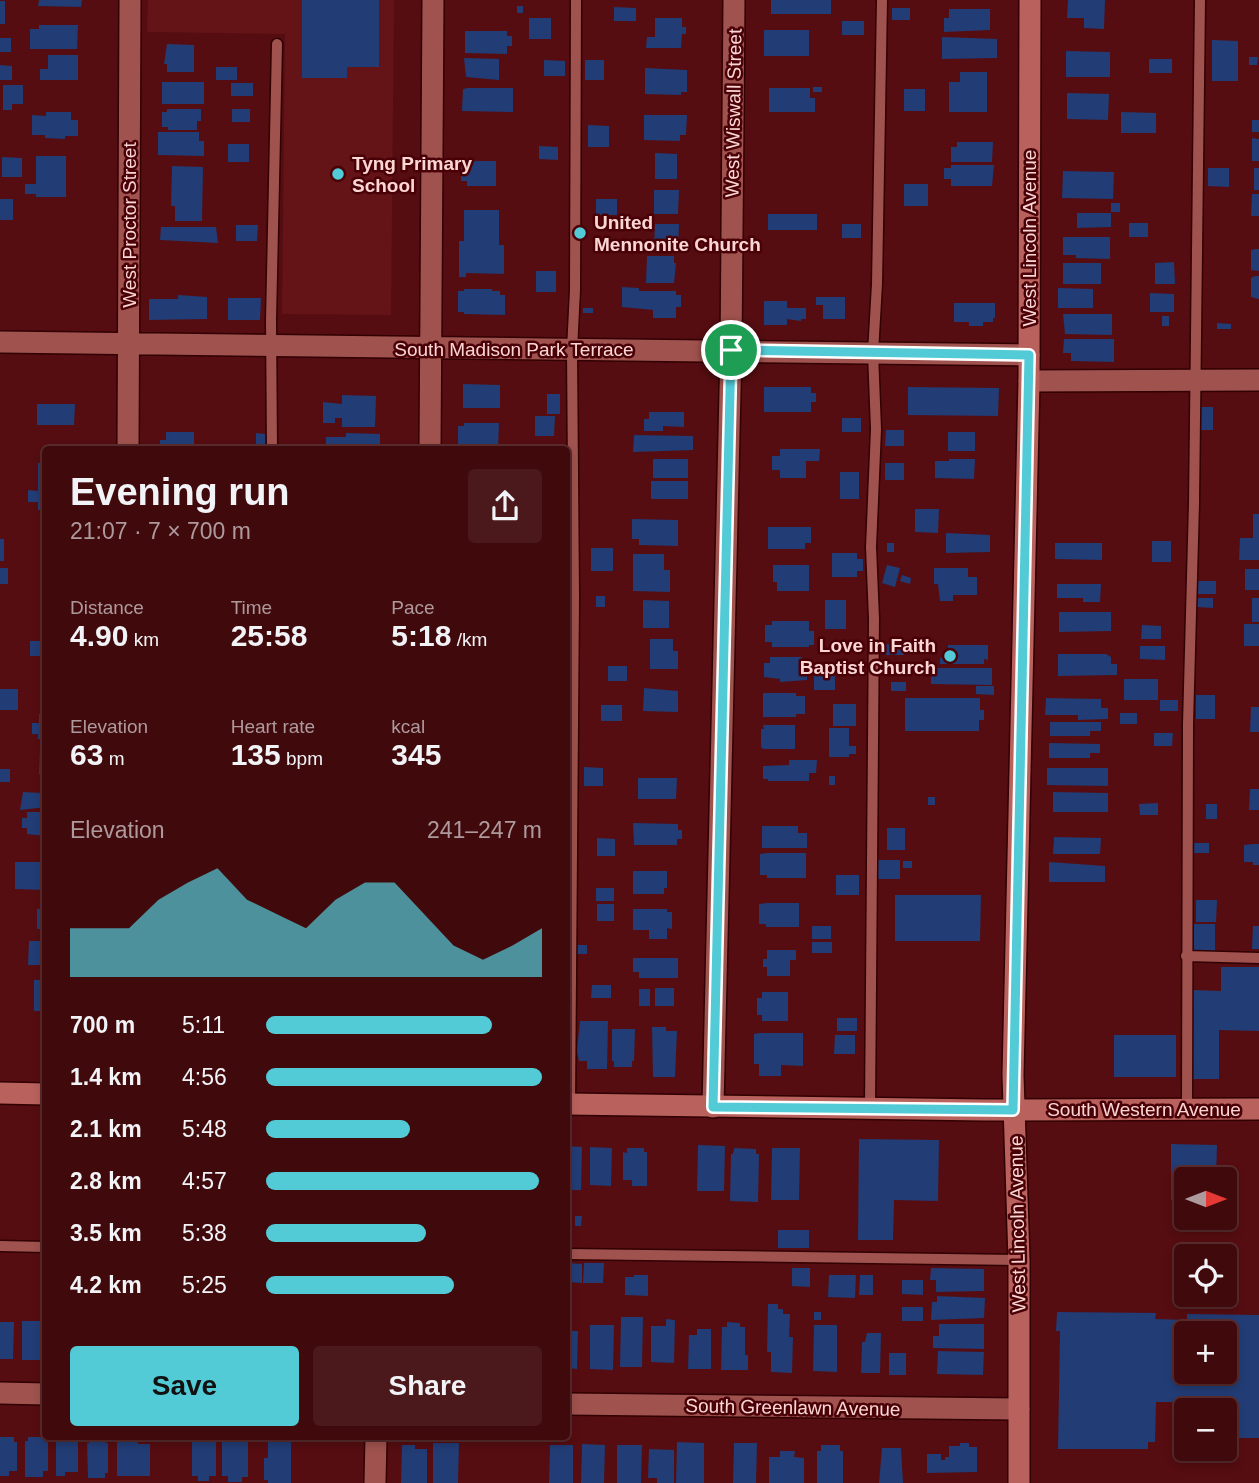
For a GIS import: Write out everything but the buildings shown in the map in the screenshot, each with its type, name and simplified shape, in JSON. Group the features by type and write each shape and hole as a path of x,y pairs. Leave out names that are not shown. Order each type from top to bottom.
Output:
{"main road":[{"name":"West Lincoln Avenue","path":"1019,1483 1019,1260 1013,1110 1029,381 1030,0"},
{"path":"0,1093 42,1094"},
{"name":"South Western Avenue","path":"570,1104 1013,1110 1259,1109"}],"street":[{"name":"West Proctor Street","path":"128,446 130,0"},
{"path":"430,446 433,0"},
{"name":"West Wiswall Street","path":"713,1107 731,350 734,0"},
{"name":"South Madison Park Terrace","path":"0,342 1029,355"},
{"path":"1029,381 1259,380"},
{"path":"0,1394 42,1394"},
{"name":"South Greenlawn Avenue","path":"570,1404 1019,1409"},
{"path":"375,1483 376,1440"}],"lane":[{"path":"570,901 576,0"},
{"path":"870,1108 874,620 871,547 876,429 873,353 877,284 882,0"},
{"path":"1187,1109 1186,956 1200,0"},
{"path":"272,446 277,44"},
{"path":"1186,956 1259,957"},
{"path":"0,1247 42,1247"},
{"path":"570,1254 1019,1260"}],"shaded area":[{"name":"Tyng Primary School","path":"148,0 394,0 391,315 282,314 285,34 147,32"}],"place":[{"name":"Tyng Primary School","path":"338,174"},
{"name":"United Mennonite Church","path":"580,233"},
{"name":"Love in Faith Baptist Church","path":"950,656"}],"route":[{"path":"731,350 1029,355 1013,1110 713,1107 731,350"}]}
